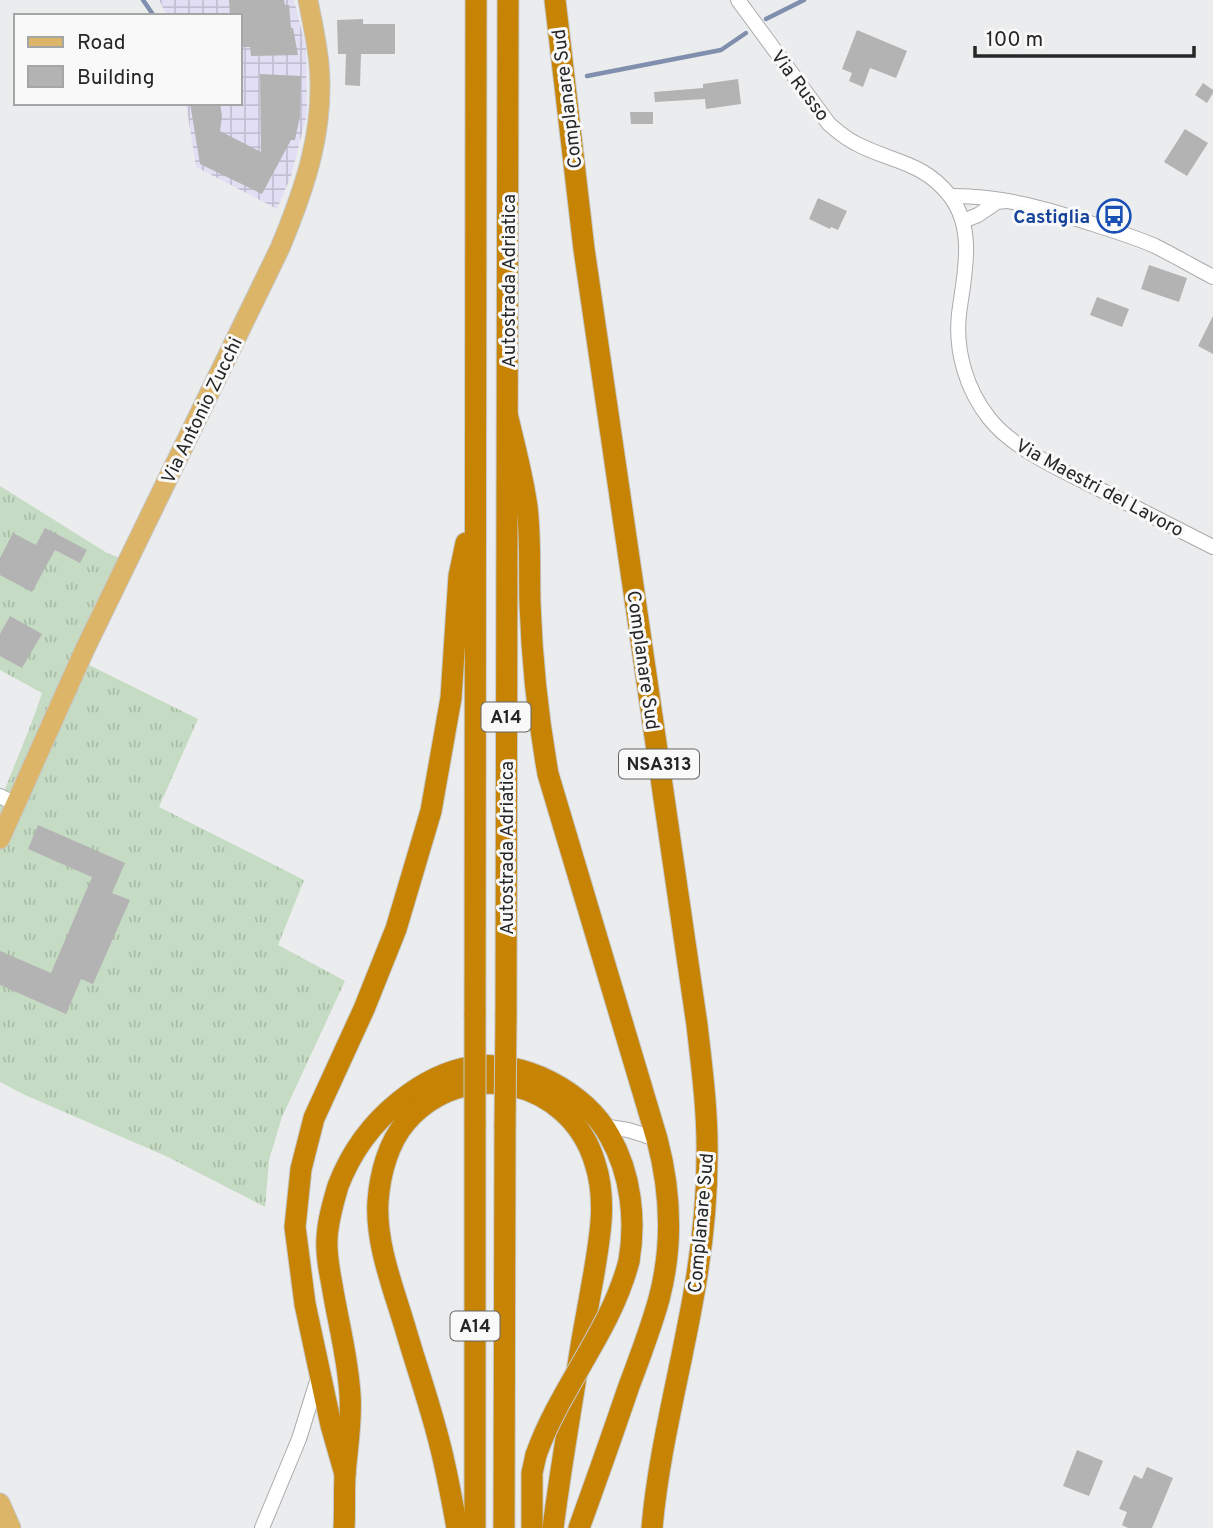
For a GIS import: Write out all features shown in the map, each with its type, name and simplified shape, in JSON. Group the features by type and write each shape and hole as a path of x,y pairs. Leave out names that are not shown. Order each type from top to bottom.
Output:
{"highway":[{"name":"Autostrada Adriatica","path":"475,1528 476,0"},
{"name":"Autostrada Adriatica","path":"505,1528 508,0"},
{"name":"Complanare Sud","path":"555,0 583,249 704,1086 707,1158 704,1219 652,1528"},
{"path":"508,418 527,509 535,680 548,774 657,1139 668,1201 669,1235 659,1298 579,1528"},
{"path":"345,1474 331,1425 305,1304 295,1227 301,1169 314,1118 364,1009 396,929 431,811 451,698 459,576 475,516"},
{"path":"344,1528 350,1399 348,1366 327,1256 330,1213 342,1177 356,1149 390,1109 426,1084 456,1071 484,1066 525,1071 556,1084 583,1104 610,1136 619,1156 631,1200 632,1242 624,1281 546,1430 536,1455 532,1473 532,1528"},
{"path":"457,1528 440,1443 387,1266 378,1220 378,1200 386,1160 393,1142 404,1124 420,1108 436,1097 467,1086 503,1083 537,1094 568,1116 590,1149 600,1185 602,1203 599,1243 568,1420 553,1528"}],"main road":[{"name":"Via Antonio Zucchi","path":"0,839 7,800 85,649 280,248 295,211 309,172 318,127 320,97 319,65 308,0"}],"street":[{"name":"Via Russo","path":"738,0 829,124 856,144 930,176 950,196 963,221"},
{"path":"950,196 982,196 1044,209 1153,245 1213,277"},
{"path":"963,221 997,202 1008,201"},
{"name":"Via Maestri del Lavoro","path":"963,221 966,266 957,329 959,351 966,377 989,418 1008,438 1050,464 1213,547"},
{"path":"603,1126 657,1139"},
{"path":"262,1528 299,1439 320,1373"}],"shaded area":[{"path":"159,0 294,0 306,48 307,114 291,176 277,209 196,167 186,105 242,105 242,14 166,14"}],"green space":[{"path":"0,486 107,553 130,562 85,663 198,719 159,807 304,880 278,945 345,981 282,1117 269,1160 265,1207 168,1157 0,1082 0,803 42,693 0,670"}],"building":[{"path":"229,0 284,0 285,5 289,5 291,28 298,55 251,56 250,47 242,47 242,14 230,14"},
{"path":"363,19 363,24 395,24 395,54 361,54 360,86 345,85 346,54 338,54 337,20"},
{"path":"857,30 907,51 896,78 870,68 863,87 849,81 852,73 842,69"},
{"path":"260,74 301,76 300,116 295,140 291,140 262,194 200,164 190,105 220,105 220,131 261,152"},
{"path":"738,79 741,104 706,109 705,99 655,102 654,92 703,88 703,84"},
{"path":"1203,83 1213,90 1207,103 1195,95"},
{"path":"630,112 653,112 653,124 631,124"},
{"path":"1185,129 1208,143 1187,176 1164,162"},
{"path":"818,198 847,211 838,230 809,219"},
{"path":"1149,265 1187,278 1179,302 1141,289"},
{"path":"1097,297 1129,309 1122,327 1090,315"},
{"path":"1213,316 1213,354 1198,346"},
{"path":"45,528 87,550 80,563 55,550 32,592 0,575 0,558 13,533 36,545"},
{"path":"10,616 42,634 22,668 0,656 0,634"},
{"path":"38,825 125,863 112,893 130,900 93,984 81,979 66,1014 0,985 0,951 51,973 92,877 28,849"},
{"path":"1077,1450 1103,1461 1089,1496 1063,1486"},
{"path":"1147,1467 1173,1478 1152,1528 1128,1528 1122,1525 1127,1512 1119,1509 1134,1475 1142,1479"}],"waterway":[{"path":"143,0 153,14"},
{"path":"766,19 804,0"},
{"path":"587,76 721,50 746,33"}],"place":[{"name":"Castiglia","path":"1114,216"}]}
